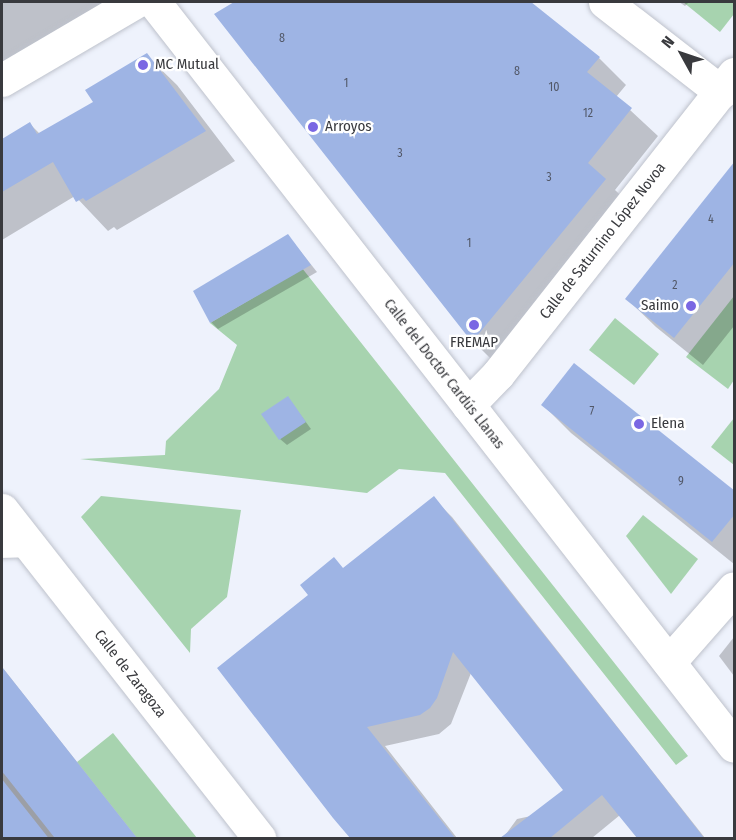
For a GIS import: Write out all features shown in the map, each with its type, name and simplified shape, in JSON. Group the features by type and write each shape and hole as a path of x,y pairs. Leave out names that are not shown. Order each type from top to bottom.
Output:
{"street":[{"path":"2,80 135,2"},
{"name":"Calle del Doctor Cardús Llanas","path":"154,2 735,746"},
{"path":"606,2 728,83"},
{"name":"Calle de Saturnino López Novoa","path":"468,405 498,374 728,83"},
{"name":"Calle de Zaragoza","path":"2,510 16,547 260,838"},
{"path":"669,662 735,588"}],"green space":[{"path":"683,2 734,2 734,14 720,32"},
{"path":"298,263 688,756 676,765 445,473 399,469 367,493 80,459 165,455 166,441 219,389 237,345 210,323 270,288"},
{"path":"734,296 734,380 728,389 686,357"},
{"path":"615,318 659,354 634,385 589,350"},
{"path":"734,418 734,465 711,447"},
{"path":"101,496 241,510 227,597 191,629 190,653 81,517"},
{"path":"643,515 698,559 671,594 626,536"},
{"path":"113,733 197,838 137,838 77,762"}],"building":[{"path":"234,2 531,2 600,57 587,72 632,108 588,163 606,179 472,342 214,14"},
{"path":"147,53 206,131 86,201 83,198 76,202 53,162 2,192 2,139 30,122 37,134 93,102 85,90"},
{"path":"735,161 735,262 674,338 625,299"},
{"path":"288,234 311,265 210,323 193,291"},
{"path":"574,363 735,491 735,514 712,542 541,405"},
{"path":"288,396 306,422 279,440 261,414"},
{"path":"434,496 704,838 637,838 602,795 550,838 500,838 563,790 453,652 437,698 430,708 420,715 367,727 455,838 350,838 333,818 217,668 308,595 300,585 334,557 343,568"},
{"path":"2,667 137,838 2,838"}],"railway":[{"path":"2,775 52,838"}],"place":[{"name":"MC Mutual","path":"143,65"},
{"name":"Arroyos","path":"313,127"},
{"name":"Saimo","path":"691,306"},
{"name":"FREMAP","path":"474,325"},
{"name":"Elena","path":"639,424"}]}
